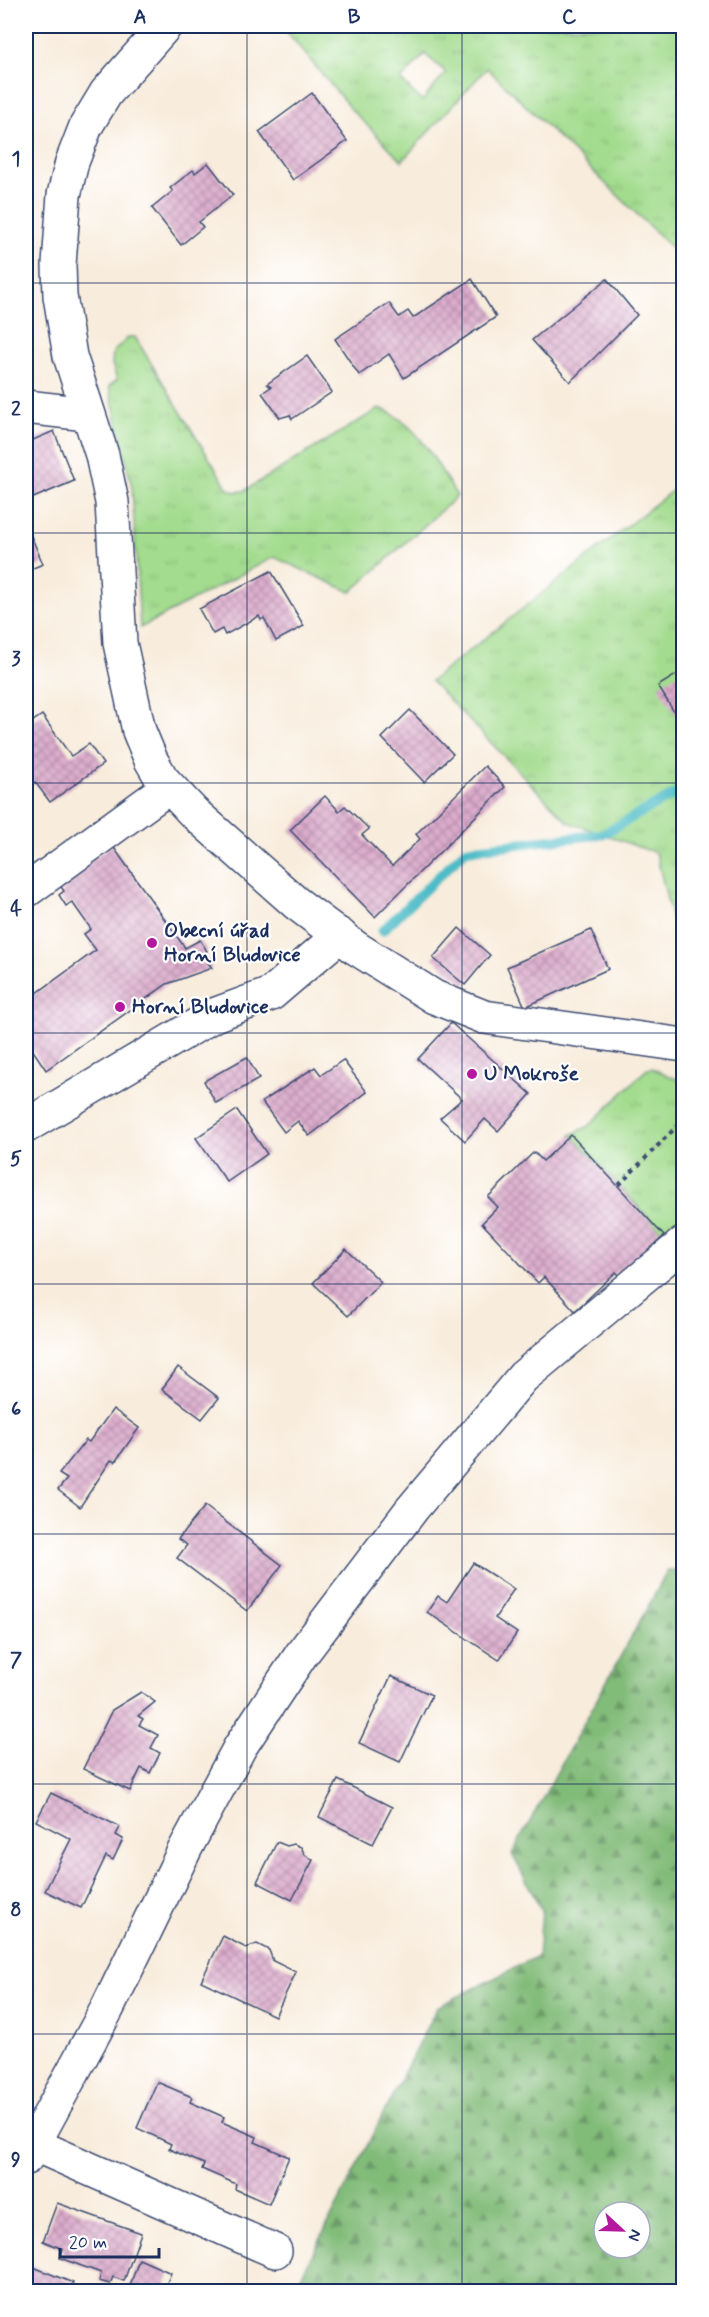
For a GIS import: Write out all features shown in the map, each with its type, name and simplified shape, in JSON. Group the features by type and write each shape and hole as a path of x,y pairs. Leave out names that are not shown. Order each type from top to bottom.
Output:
{"street":[{"path":"165,26 106,93 86,126 72,162 64,195 59,265 60,296 70,356 102,455 112,502 120,643 129,692 139,731 151,760 169,787 193,812 296,903 406,982 434,997 484,1017 684,1045"},
{"path":"26,406 87,414"},
{"path":"26,891 169,787"},
{"path":"26,1126 214,1015 271,994 340,936"},
{"path":"275,2252 29,2151 107,2009 185,1849 240,1747 301,1655 412,1509 523,1377 684,1243"}],"path":[{"path":"619,1185 684,1119"}],"green space":[{"path":"282,26 683,26 683,259 487,68 402,161 351,109","holes":["425,54 446,73 422,101 401,80"]},
{"path":"129,337 135,337 228,489 235,492 244,491 380,408 394,415 416,434 434,457 457,496 351,592 274,557 140,628 132,488 109,386 117,380 112,364 113,352"},
{"path":"683,482 683,966 656,853 568,822 431,681"},
{"path":"652,1068 683,1082 683,1219 665,1235 571,1135 589,1126 646,1070"},
{"path":"668,1570 684,1570 683,2291 334,2292 301,2277 437,2007 538,1956 542,1911 512,1854"}],"building":[{"path":"312,93 347,141 293,180 259,132"},
{"path":"208,163 233,195 199,222 203,227 181,245 152,208 173,191 170,188 193,170 195,173"},
{"path":"472,279 496,317 404,378 389,354 359,375 335,339 389,303 399,317 408,311 413,318"},
{"path":"607,279 637,315 570,382 532,340"},
{"path":"307,356 332,392 292,419 290,415 280,418 262,393 271,387 267,384"},
{"path":"54,431 74,481 26,501 26,443"},
{"path":"26,524 43,564 26,571"},
{"path":"271,571 304,626 276,641 264,618 261,620 259,616 225,635 222,629 213,634 199,609"},
{"path":"684,670 684,728 658,686"},
{"path":"410,710 453,754 424,782 382,738"},
{"path":"42,715 71,756 89,744 103,764 50,802 35,782 26,788 26,726"},
{"path":"485,766 505,787 375,917 290,830 325,796 339,811 345,806 369,829 362,835 392,866 420,839 416,834"},
{"path":"112,845 185,948 200,940 207,951 202,954 212,968 167,984 46,1070 26,1040 26,1001 96,950 84,934 91,929 72,902 66,906 59,895 64,891 58,882"},
{"path":"459,928 490,955 465,985 433,958"},
{"path":"591,930 608,969 525,1007 507,967"},
{"path":"451,1023 531,1094 498,1131 485,1119 465,1141 440,1118 462,1099 418,1059"},
{"path":"247,1057 259,1079 216,1103 204,1081"},
{"path":"343,1060 367,1092 309,1136 298,1121 284,1132 262,1102 315,1067 321,1075"},
{"path":"237,1110 267,1154 227,1182 196,1138"},
{"path":"571,1135 664,1236 621,1277 616,1272 575,1311 544,1277 538,1283 482,1223 498,1207 488,1197 534,1152 543,1161"},
{"path":"346,1249 381,1282 348,1316 313,1283"},
{"path":"178,1367 219,1398 202,1419 162,1389"},
{"path":"113,1409 139,1428 115,1462 111,1460 80,1507 58,1490 67,1479 59,1474 86,1440 89,1442"},
{"path":"205,1506 282,1565 247,1611 177,1558 187,1545 178,1539"},
{"path":"473,1563 514,1589 495,1618 517,1633 499,1660 427,1612 438,1596 447,1602"},
{"path":"391,1676 432,1695 400,1762 359,1743"},
{"path":"141,1692 155,1702 138,1716 143,1719 139,1725 158,1735 151,1748 160,1753 150,1773 141,1768 130,1791 83,1769 112,1710"},
{"path":"338,1780 392,1807 373,1844 319,1817"},
{"path":"51,1793 120,1827 116,1835 123,1839 113,1860 106,1856 81,1908 45,1891 71,1839 36,1821"},
{"path":"277,1842 287,1846 294,1844 301,1847 305,1855 313,1860 292,1900 257,1882"},
{"path":"223,1936 246,1948 257,1944 269,1950 273,1961 296,1972 275,2016 201,1981"},
{"path":"157,2082 192,2097 190,2102 224,2117 222,2122 257,2137 255,2142 289,2157 269,2204 235,2189 236,2184 202,2169 204,2164 169,2149 171,2144 137,2128"},
{"path":"57,2203 141,2233 124,2281 113,2277 110,2284 99,2281 101,2273 60,2258 63,2249 43,2241"},
{"path":"139,2259 171,2273 163,2292 129,2289"},
{"path":"31,2266 73,2283 70,2292 26,2291 26,2280"}],"waterway":[{"path":"382,931 466,850 603,834 684,789"}],"place":[{"name":"Obecní úřad Horní Bludovice","path":"152,943"},
{"name":"Horní Bludovice","path":"120,1007"},
{"name":"U Mokroše","path":"472,1074"}]}
